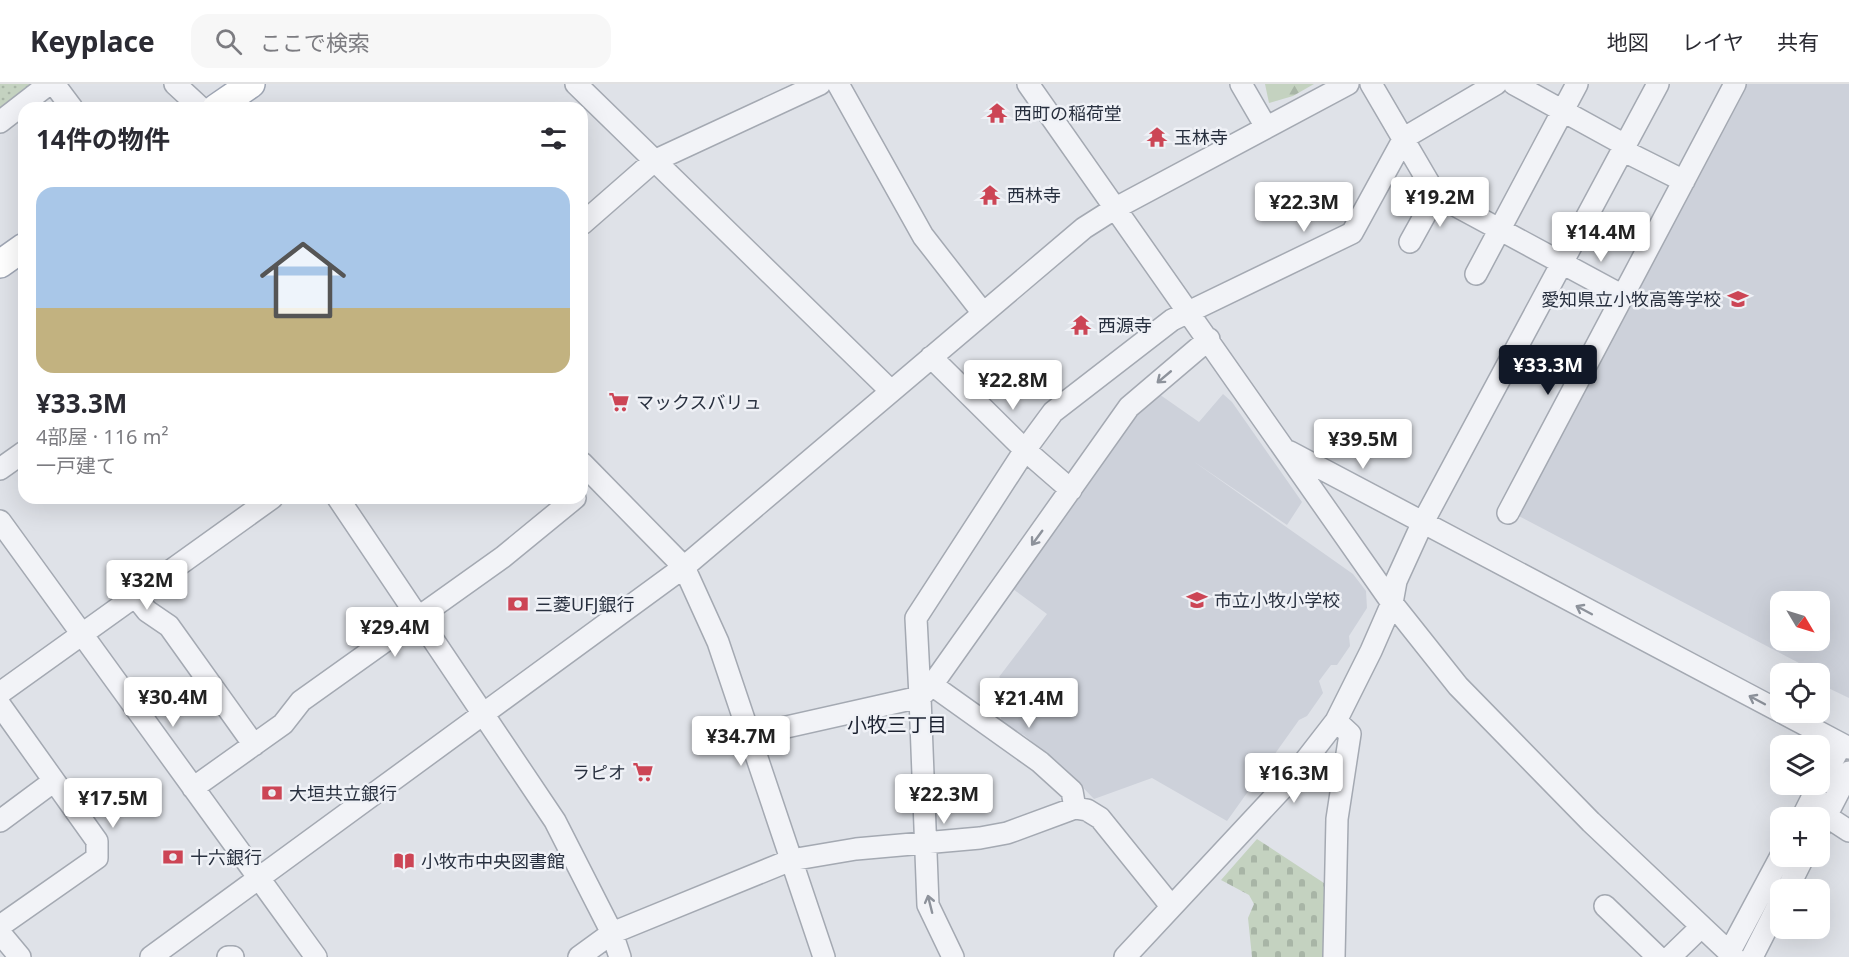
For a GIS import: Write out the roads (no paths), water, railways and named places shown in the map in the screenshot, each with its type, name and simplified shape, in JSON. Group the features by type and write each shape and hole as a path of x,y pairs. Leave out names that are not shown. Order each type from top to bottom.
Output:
{"main road":[{"path":"225,102 251,84"},
{"path":"0,264 18,251"}],"street":[{"path":"26,102 49,84"},
{"path":"54,84 68,102"},
{"path":"175,84 194,102"},
{"path":"576,84 891,391"},
{"path":"588,219 654,161 820,84"},
{"path":"838,84 923,236 982,313"},
{"path":"1028,84 1392,603 1458,686 1591,822 1731,955 1775,867"},
{"path":"1241,84 1266,127"},
{"path":"156,956 258,878 684,567 1084,228 1114,209 1348,84"},
{"path":"1371,84 1436,195 1623,296"},
{"path":"953,957 928,905 925,842 926,691 916,618 1025,450 1053,412 1188,310 1352,233 1404,138 1496,84"},
{"path":"1514,84 1684,181"},
{"path":"1476,274 1578,84"},
{"path":"1125,957 1291,779 1336,721 1392,603 1396,581 1422,524 1658,84"},
{"path":"1508,513 1735,84"},
{"path":"0,122 18,108"},
{"path":"1410,242 1436,195"},
{"path":"751,735 926,691 1129,407 1209,339"},
{"path":"932,357 1025,450 1071,490"},
{"path":"1286,450 1845,746 1830,768"},
{"path":"0,469 18,456"},
{"path":"590,485 684,567 718,642 824,957"},
{"path":"0,693 264,504"},
{"path":"342,504 555,821 612,933 620,957"},
{"path":"193,788 283,724 301,701 503,557 568,504"},
{"path":"1,526 316,957"},
{"path":"135,596 147,611 170,626 254,745"},
{"path":"926,691 1040,762 1072,791 1075,808"},
{"path":"0,705 97,841 97,858 0,926"},
{"path":"1334,957 1337,819 1350,734 1336,721"},
{"path":"1830,809 1849,772"},
{"path":"0,821 54,781"},
{"path":"579,957 612,933 791,860 925,842 980,838 1007,832 1075,808 1088,810 1100,818 1171,906"},
{"path":"1830,824 1849,831"},
{"path":"1605,906 1658,957"},
{"path":"1752,957 1770,922"},
{"path":"1670,957 1701,927"},
{"path":"0,933 20,957"},
{"path":"228,957 233,957"}],"waterway":[{"path":"1740,957 1749,941"}],"place":[{"name":"西町の稲荷堂","path":"997,113"},
{"name":"玉林寺","path":"1157,137"},
{"name":"西林寺","path":"990,195"},
{"name":"愛知県立小牧高等学校","path":"1738,299"},
{"name":"西源寺","path":"1081,325"},
{"name":"マックスバリュ","path":"619,402"},
{"name":"市立小牧小学校","path":"1197,600"},
{"name":"三菱UFJ銀行","path":"518,604"},
{"name":"ラピオ","path":"643,772"},
{"name":"大垣共立銀行","path":"272,793"},
{"name":"十六銀行","path":"173,857"},
{"name":"小牧市中央図書館","path":"404,861"}],"district":[{"name":"小牧三丁目","path":"897,724"}]}
